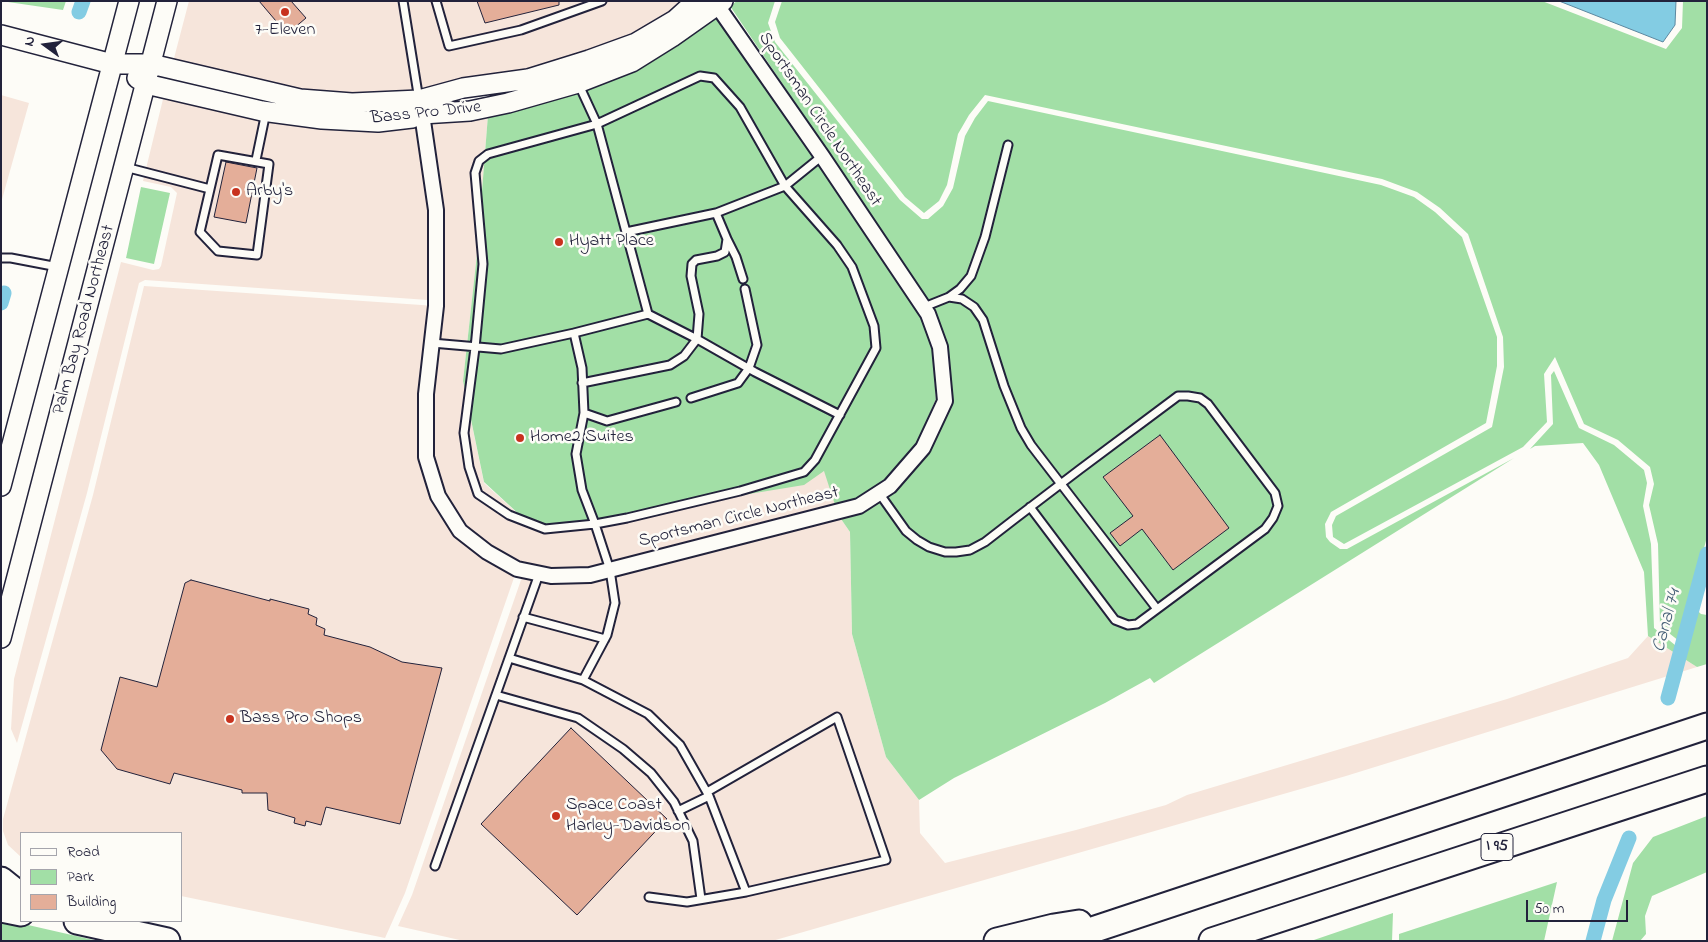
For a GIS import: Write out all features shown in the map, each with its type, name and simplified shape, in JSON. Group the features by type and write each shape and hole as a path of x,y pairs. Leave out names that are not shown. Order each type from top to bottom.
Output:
{"highway":[{"path":"1059,941 1707,726"},
{"name":"I 95","path":"1212,941 1707,778"},
{"path":"1,880 20,895"},
{"path":"1,909 20,912"},
{"path":"997,941 1054,927 1136,914"},
{"path":"82,922 167,941"}],"street":[{"path":"1,486 129,1"},
{"name":"Palm Bay Road Northeast","path":"1,638 167,1"},
{"name":"Bass Pro Drive","path":"112,64 146,84 266,111 322,119 378,122 412,118 420,107 463,88 528,79 636,43 675,20 696,1"},
{"name":"Bass Pro Drive","path":"112,64 151,64 300,99 470,111 508,103 578,83 632,62 672,37 718,2"},
{"name":"Sportsman Circle Northeast","path":"420,107 436,210 436,306 426,394 426,457 438,496 460,531 487,552 518,569 551,576 590,575 859,506 890,486 924,448 944,401 940,347 924,307 718,2"},
{"path":"1,35 112,64"}],"lane":[{"path":"403,1 420,107"},
{"path":"436,1 449,46 521,30 602,1"},
{"path":"700,76 714,78 740,107 785,186 837,245 852,267 874,326 876,348 815,460 804,472 740,491 627,518 595,524 545,529 508,515 478,494 469,468 464,432 483,264 475,173 479,162 488,154 597,124 700,76"},
{"path":"578,83 597,124 648,314"},
{"path":"256,160 266,111"},
{"path":"924,307 949,297 960,289 971,276 985,237 1008,145"},
{"path":"218,155 256,160 269,164 257,255 218,251 200,232 218,155"},
{"path":"626,232 716,213 785,186 822,156"},
{"path":"124,167 210,189"},
{"path":"716,213 736,257 743,279"},
{"path":"582,382 670,365 684,356 697,339 699,314 691,276 692,264 696,260 718,256 725,252 727,239"},
{"path":"1,258 58,267"},
{"path":"691,398 738,383 749,368 756,345 745,289"},
{"path":"949,297 962,299 974,307 982,320 1021,428 1061,484 1157,609"},
{"path":"432,342 475,348 500,349 648,314 840,415"},
{"path":"574,333 582,368 584,412 576,454 582,490 610,570 615,603 605,639 584,680"},
{"path":"879,493 906,531 916,540 945,552 970,550 985,542 1030,507 1178,396 1200,398 1214,412 1275,493 1278,506 1273,518 1265,529 1137,624 1128,625 1115,620 1030,507"},
{"path":"584,412 607,421 676,402"},
{"path":"435,866 539,574"},
{"path":"524,617 605,639"},
{"path":"509,658 584,680 648,714 680,745 708,794 746,892"},
{"path":"496,695 578,718 622,749 651,774 674,802 693,842 701,899"},
{"path":"649,897 687,902 746,892 886,860 837,716 678,811"}],"shaded area":[{"path":"189,1 684,1 670,14 632,36 526,73 417,93 352,96 301,92 173,62"},
{"path":"1,95 29,103 1,203"},
{"path":"164,95 415,124 428,210 428,300 145,280 139,283 87,493 17,743 11,729 14,679 121,262 153,270 159,269 161,266 177,193 171,187 143,181"},
{"path":"488,115 477,254 463,381 484,483 535,529 825,471 835,505 588,568 552,569 520,562 491,546 466,526 445,494 434,457 434,395 444,307 444,210 431,121"},
{"path":"144,286 436,306 426,457 460,531 517,569 405,893 385,938 182,896 182,832 20,832 20,856 8,845 3,831 3,819 93,495"},
{"path":"841,519 850,532 852,634 886,757 919,800 920,833 945,863 1166,805 1187,795 1507,699 1628,658 1648,636 1697,667 1346,776 772,941 464,941 398,926 412,895 522,577 552,584 592,582"}],"green space":[{"path":"1,1 66,1 63,10"},
{"path":"737,1 775,1 768,23 775,42 900,200 922,219 928,219 943,206 953,188 965,136 975,118 988,101 1381,185 1414,197 1435,212 1462,237 1497,337 1497,366 1486,423 1331,512 1325,524 1326,537 1340,549 1347,549 1514,458 1154,683 1150,678 1105,703 954,778 919,800 886,757 852,634 850,532 841,519 864,512 894,491 931,451 952,401 948,347 935,310 730,6"},
{"path":"782,1 1542,1 1666,49 1682,28 1683,1 1707,1 1707,537 1679,641 1660,626 1658,544 1649,505 1654,484 1650,467 1618,440 1584,424 1555,357 1544,374 1547,422 1523,447 1344,544 1333,537 1332,525 1336,516 1492,427 1504,367 1503,337 1468,234 1440,208 1417,192 1382,179 985,95 969,115 958,134 947,185 939,201 924,213 905,197 780,38 775,22"},
{"path":"717,14 921,316 932,348 936,399 916,444 884,480 855,500 835,505 824,471 804,485 535,529 484,482 463,381 477,254 488,115"},
{"path":"141,187 170,193 154,264 126,258"},
{"path":"1554,371 1579,428 1614,445 1644,470 1647,483 1643,506 1651,544 1654,628 1679,647 1685,644 1707,564 1697,607 1701,614 1707,615 1707,664 1697,667 1648,636 1644,572 1599,465 1583,443 1535,446 1530,449 1553,424 1551,375"},
{"path":"1707,816 1707,872 1652,896 1645,916 1646,934 1640,941 1612,941 1633,863 1653,837"},
{"path":"1557,882 1544,941 1399,941 1399,934"},
{"path":"1393,913 1392,941 1311,941"},
{"path":"1,919 15,922 98,941 1,941"}],"water":[{"path":"1559,1 1676,1 1675,25 1663,42"}],"building":[{"name":"7-Eleven","path":"259,1 291,1 306,18 287,34"},
{"path":"477,1 559,1 559,5 485,23"},
{"name":"Arby's","path":"226,162 257,168 246,223 214,217"},
{"path":"1160,435 1229,528 1173,570 1142,529 1120,546 1110,533 1133,516 1103,477"},
{"name":"Bass Pro Shops","path":"191,580 270,601 270,599 309,609 308,614 317,618 316,625 325,629 324,635 370,647 402,662 442,668 400,824 326,807 321,825 306,821 305,826 294,823 295,818 268,810 267,793 242,793 242,790 174,773 170,784 117,769 101,750 120,677 157,687 185,583"},
{"path":"571,728 667,819 577,915 481,824"}],"waterway":[{"path":"79,12 83,1"},
{"path":"1,303 4,293"},
{"name":"Canal 74","path":"1668,698 1707,554"},
{"name":"Canal 74","path":"1593,941 1604,900 1629,838"}],"place":[{"name":"7-Eleven","path":"285,12"},
{"name":"Arby's","path":"236,192"},
{"name":"Hyatt Place","path":"559,242"},
{"name":"Home2 Suites","path":"520,438"},
{"name":"Bass Pro Shops","path":"230,719"},
{"name":"Space Coast Harley-Davidson","path":"556,816"}]}
